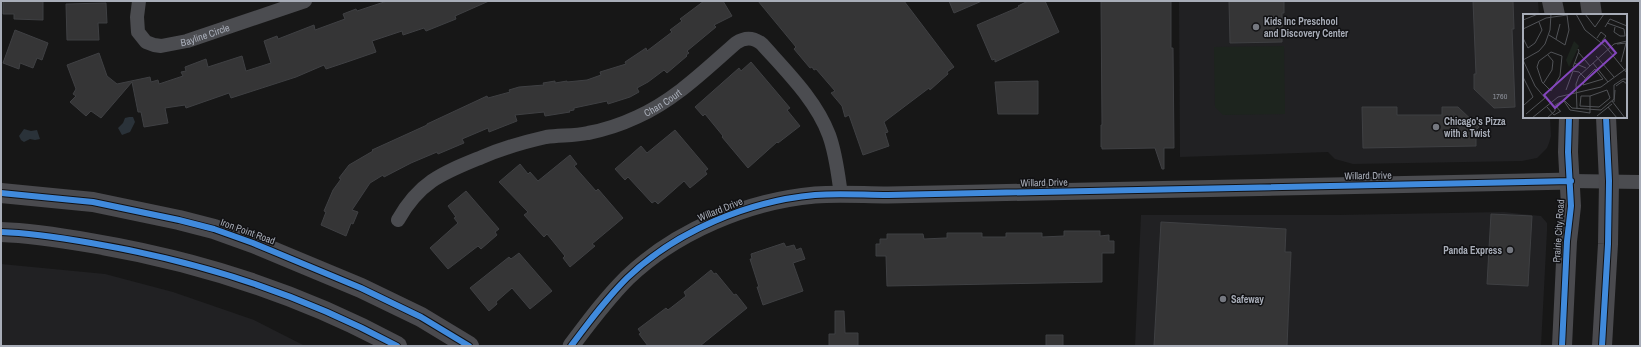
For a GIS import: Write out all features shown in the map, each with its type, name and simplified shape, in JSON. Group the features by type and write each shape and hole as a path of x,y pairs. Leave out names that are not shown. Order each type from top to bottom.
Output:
{"main road":[{"path":"1552,1 1555,14"},
{"path":"1590,1 1592,14"},
{"name":"Prairie City Road","path":"1562,346 1567,241 1571,206 1571,181 1568,152 1569,118"},
{"path":"1602,346 1608,244 1609,181 1606,118"},
{"name":"Iron Point Road","path":"3,194 93,202 214,229 254,243 361,288 421,317 469,346"},
{"path":"1,232 54,237 104,245 151,254 194,265 293,297 342,318 397,346"}],"street":[{"name":"Bayline Circle","path":"139,1 137,17 138,32 146,42 161,46 187,41 305,1"},
{"name":"Chan Court","path":"398,220 411,199 434,179 452,169 530,140 556,136 588,134 636,117 670,98 736,43 745,38 750,38 762,44 817,110 826,128 833,148 841,195"},
{"name":"Willard Drive","path":"571,346 592,317 628,278 654,256 702,227 744,210 786,198 817,194 888,195 1571,181 1640,182"}],"shaded area":[{"path":"1179,1 1538,1 1539,14 1523,14 1523,118 1550,118 1551,136 1549,143 1547,148 1537,158 1522,161 1353,164 1335,159 1328,152 1180,157"},
{"path":"1284,46 1285,114 1223,115 1215,107 1214,47"},
{"path":"133,117 135,122 130,132 122,135 118,128 123,123 125,118"},
{"path":"24,129 31,131 37,130 40,139 30,139 24,142 19,136"},
{"path":"1504,212 1541,216 1547,223 1541,346 1135,346 1141,215 1338,215"},
{"path":"1,264 105,274 173,292 254,320 305,346 1,346"}],"building":[{"path":"3,1 43,1 43,20 14,19 14,14 3,14"},
{"path":"387,1 489,1 455,16 456,19 426,31 424,28 403,35 402,31 372,41 376,52 326,69 324,65 296,77 231,98 229,93 186,108 185,105 165,108 168,123 144,127 141,112 138,112 132,82 101,118 91,111 86,116 70,102 76,96 73,94 76,89 67,65 99,53 107,76 117,84 150,77 151,82 158,80 159,84 183,76 181,72 186,71 185,67 206,59 208,67 242,56 246,71 271,63 264,41 277,36 278,39 314,25 315,30 345,19 343,14"},
{"path":"704,1 723,1 732,16 714,25 716,27 687,51 689,53 686,55 687,56 667,73 664,70 637,88 639,92 630,97 608,104 607,101 574,108 574,110 569,111 570,112 545,116 544,112 515,115 517,121 489,132 488,128 462,139 464,143 411,163 384,177 383,175 370,183 352,210 358,212 353,224 351,223 346,236 321,225 326,212 324,211 333,190 341,179 339,178 349,165 373,151 372,150 487,96 488,98 510,92 509,90 519,87 544,85 543,83 555,81 555,83 587,80 601,75 600,72 626,64 625,62 646,48 647,51 672,32 670,30 682,21 680,19"},
{"path":"758,1 904,1 954,67 947,72 948,74 930,90 929,88 884,122 888,132 885,133 889,146 863,155 849,115 845,117 842,106 831,93 835,91 816,69 814,70 812,67 810,68 794,49 796,47"},
{"path":"949,1 982,1 954,13"},
{"path":"1028,1 1045,1 1059,32 995,62 995,59 992,60 977,25 1019,7 1018,6"},
{"path":"1101,1 1171,1 1174,148 1164,148 1164,169 1162,169 1155,148 1102,149 1101,147"},
{"name":"Kids Inc Preschool and Discovery Center","path":"1229,1 1284,1 1284,13 1282,13 1282,42 1230,43"},
{"path":"1473,1 1513,1 1514,29 1512,29 1515,107 1494,108 1474,89 1474,74 1476,74"},
{"path":"106,3 107,23 98,23 99,40 67,40 66,4"},
{"path":"15,30 48,43 42,60 37,58 33,68 20,63 19,69 3,63"},
{"path":"751,62 790,108 787,110 800,126 778,143 777,142 748,168 705,114 703,116 695,107 739,68 741,71"},
{"path":"1038,81 1038,114 998,114 995,82"},
{"path":"1362,107 1397,107 1397,115 1442,115 1442,107 1458,107 1479,127 1476,130 1476,146 1363,148"},
{"path":"675,130 708,169 705,171 707,174 690,188 684,181 658,204 655,201 652,203 628,177 625,180 615,169 641,146 647,153"},
{"path":"570,155 577,164 574,166 596,191 598,189 623,218 592,244 595,246 570,267 563,258 565,256 547,234 544,237 524,215 528,212 499,182 520,164 528,174 530,172 538,181"},
{"path":"466,191 499,229 495,232 497,235 481,249 478,246 448,269 430,248 458,223 454,218 456,217 448,206"},
{"name":"Panda Express","path":"1491,214 1532,216 1528,286 1487,284"},
{"name":"Safeway","path":"1161,222 1286,229 1285,252 1291,252 1287,346 1154,346"},
{"path":"1064,231 1100,231 1100,236 1109,235 1109,241 1114,241 1114,253 1102,253 1102,282 887,286 886,256 876,256 876,244 880,244 880,239 887,239 887,234 923,234 924,239 947,238 947,233 982,233 982,237 1006,237 1006,233 1042,233 1042,237 1064,236"},
{"path":"784,243 786,247 794,245 796,250 801,248 805,259 793,263 803,291 763,305 750,259 752,259 751,254"},
{"path":"519,253 552,291 530,309 512,288 496,302 497,304 489,311 470,288 509,257 511,259"},
{"path":"711,270 714,274 716,273 734,295 736,294 747,308 700,346 648,346 639,334 641,333 638,329 666,308 668,310 686,296 684,292"},
{"path":"835,311 844,311 845,333 858,333 858,346 829,346 829,334 835,334"},
{"path":"1046,335 1063,335 1063,346 1046,346"}],"cycle path":[{"path":"1562,346 1567,241 1571,206 1568,152 1569,118"},
{"path":"1602,346 1608,244 1609,181 1606,118"},
{"path":"571,346 591,319 619,286 646,261 668,246 714,221 764,204 790,198 833,194 888,195 1571,181"},
{"path":"1,193 93,202 214,229 253,243 361,288 421,317 469,346"},
{"path":"1,232 58,238 131,250 210,270 286,295 324,310 397,346"}],"place":[{"name":"Kids Inc Preschool and Discovery Center","path":"1256,27"},
{"name":"Chicago's Pizza with a Twist","path":"1436,127"},
{"name":"Panda Express","path":"1510,250"},
{"name":"Safeway","path":"1223,299"}]}
